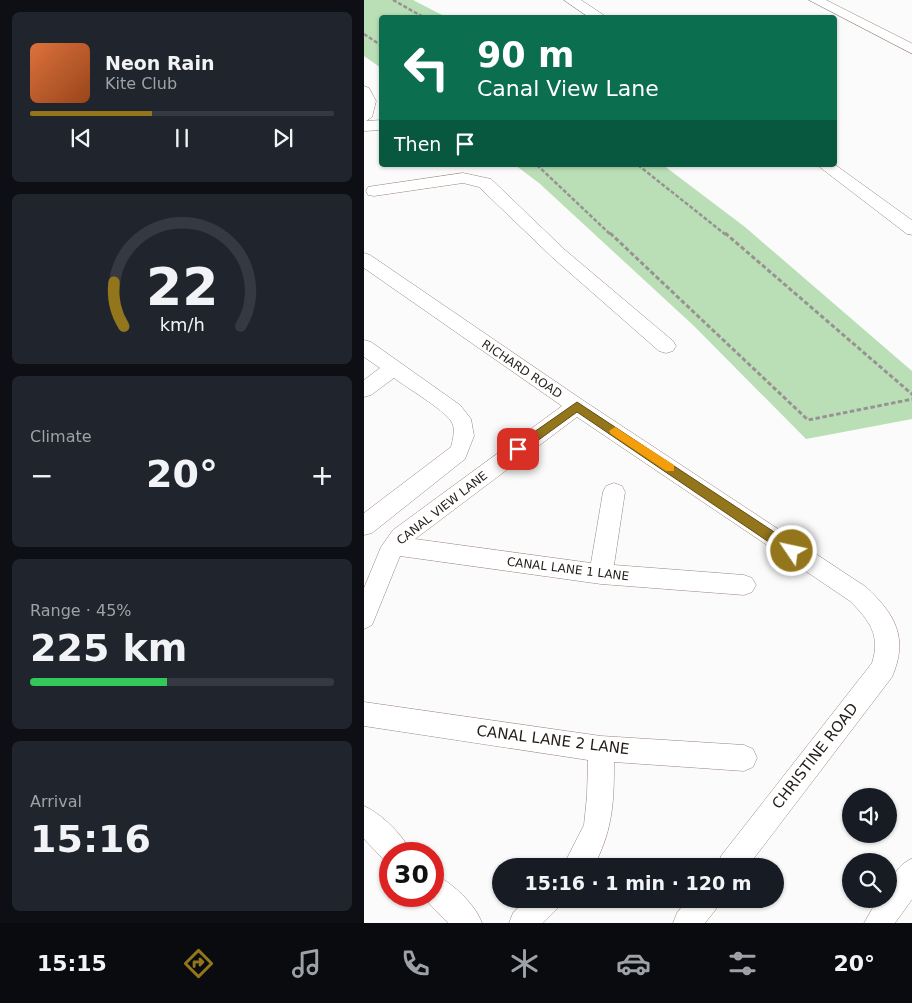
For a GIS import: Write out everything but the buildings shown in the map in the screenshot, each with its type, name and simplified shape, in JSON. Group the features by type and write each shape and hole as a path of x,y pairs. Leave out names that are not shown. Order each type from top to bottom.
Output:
{"street":[{"path":"570,0 596,15"},
{"path":"816,0 912,50"},
{"path":"364,91 368,101 364,117"},
{"path":"364,126 379,124"},
{"path":"828,167 912,230"},
{"path":"374,191 449,172 493,188 559,254 666,346"},
{"name":"RICHARD ROAD","path":"364,259 577,406 858,594 882,620 889,641"},
{"path":"364,347 461,416 464,427 461,449 452,459 364,526"},
{"path":"364,390 393,369"},
{"name":"CANAL VIEW LANE","path":"364,618 393,546 408,532 577,406"},
{"path":"602,574 614,492"},
{"name":"CANAL LANE 1 LANE","path":"393,546 602,574 744,585"},
{"name":"CHRISTINE ROAD","path":"737,858 883,668 889,653 889,641"},
{"name":"CANAL LANE 2 LANE","path":"365,718 601,749 744,758"},
{"path":"584,858 590,850 597,834 601,749"},
{"path":"364,820 386,842"},
{"path":"878,923 912,872"},
{"path":"444,899 468,923"},
{"path":"523,923 538,908"},
{"path":"687,923 699,908"}],"path":[{"path":"393,0 420,15"},
{"path":"364,34 379,44"},
{"path":"539,167 808,420 912,399"},
{"path":"641,167 757,258 912,395"}],"green space":[{"path":"364,0 413,0 442,15 379,15 379,67 364,56"},
{"path":"518,167 666,167 745,227 912,371 912,419 806,439 694,326 539,183"}],"slow traffic":[{"path":"615,431 670,468"}],"route":[{"path":"518,449 577,406 792,551"}]}
